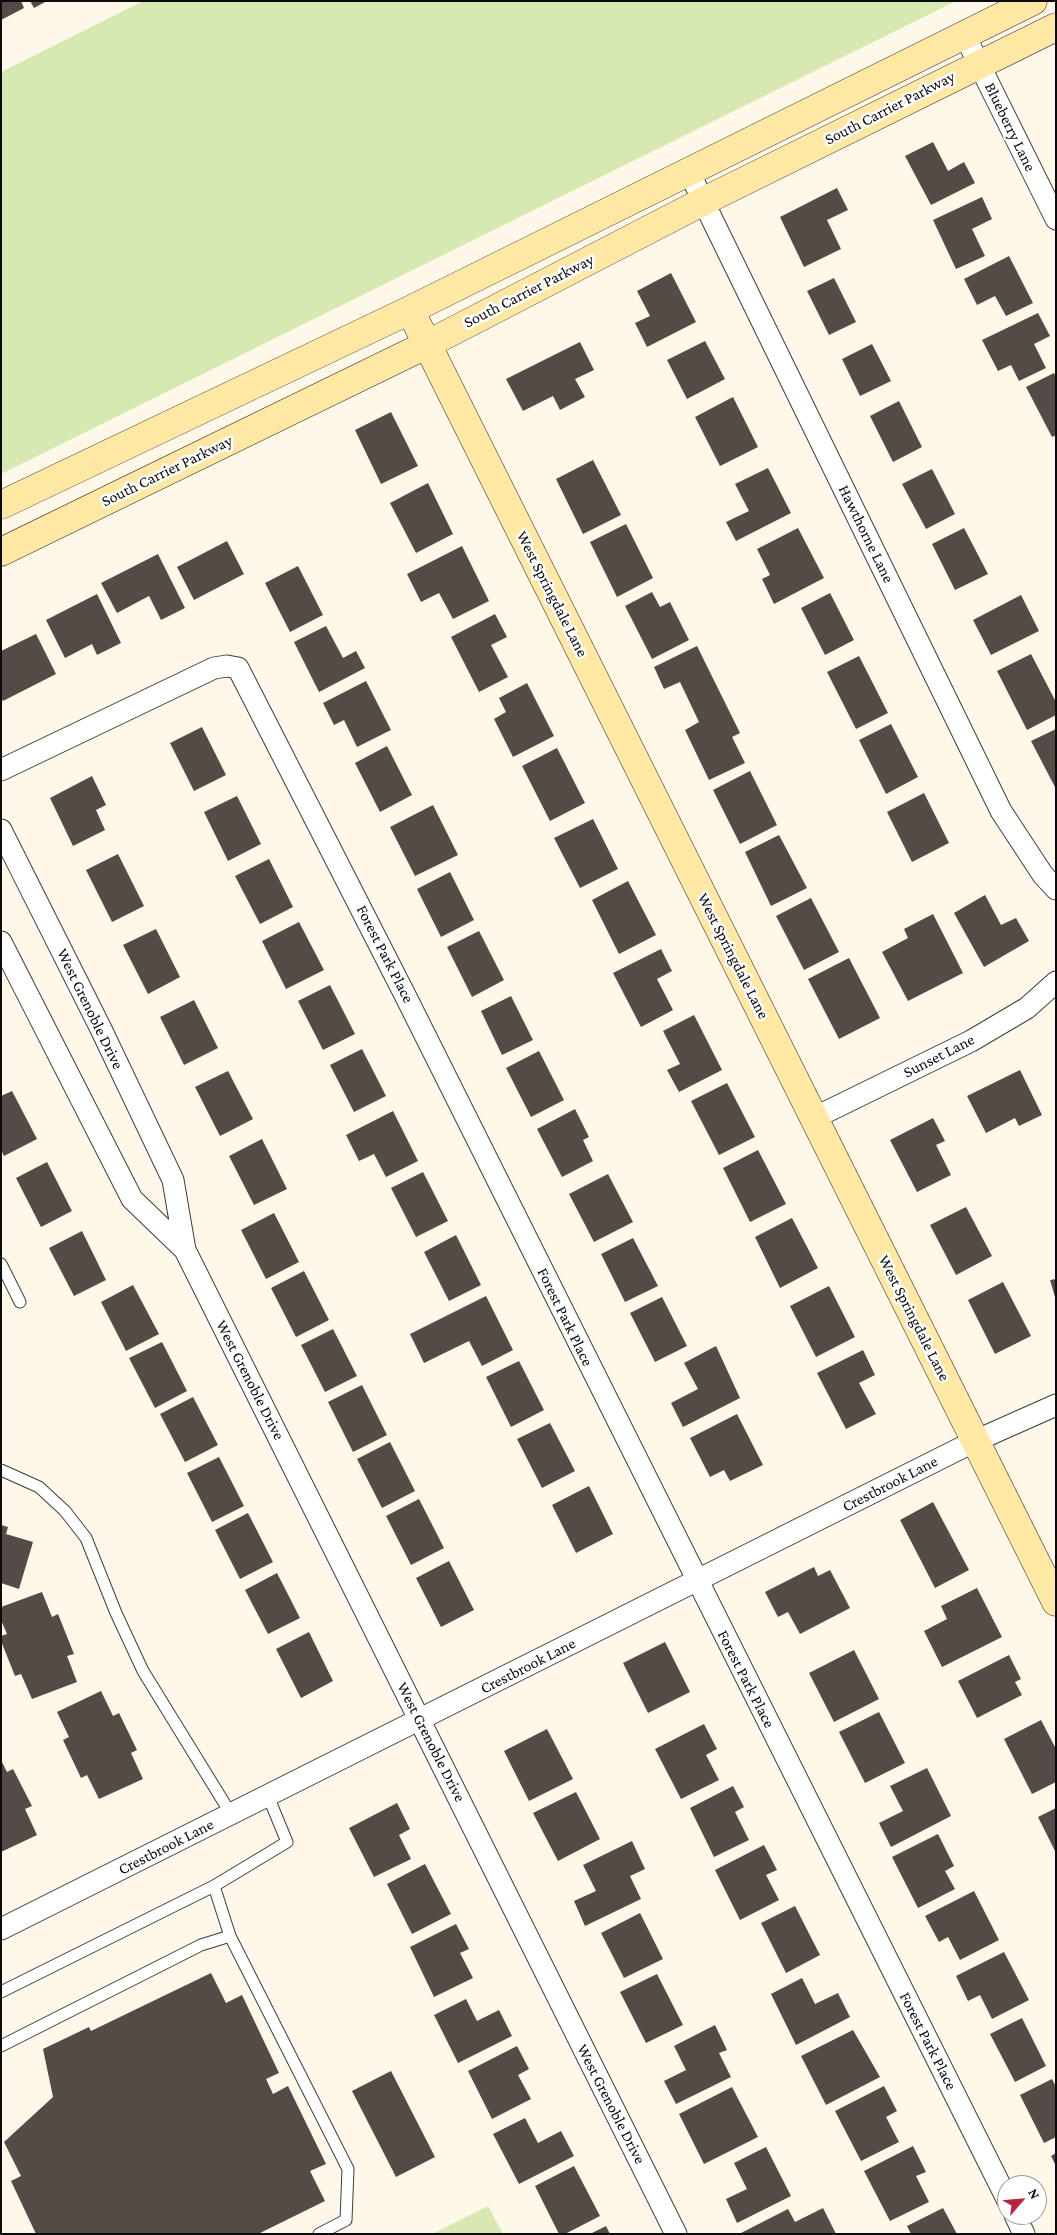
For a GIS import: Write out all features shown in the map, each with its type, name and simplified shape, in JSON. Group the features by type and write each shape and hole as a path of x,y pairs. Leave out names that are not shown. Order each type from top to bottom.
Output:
{"main road":[{"name":"South Carrier Parkway","path":"1,505 410,310 1033,1"},
{"name":"South Carrier Parkway","path":"1,552 428,344 704,201 979,63 1056,27"},
{"name":"West Springdale Lane","path":"410,310 1056,1602"}],"street":[{"name":"Blueberry Lane","path":"964,34 1056,219"},
{"name":"Hawthorne Lane","path":"689,172 1001,811 1043,875 1056,889"},
{"name":"Forest Park Place","path":"1,770 214,668 227,666 238,668 406,997 696,1581 997,2179"},
{"name":"West Grenoble Drive","path":"1,830 173,1180 185,1250 676,2234"},
{"name":"West Grenoble Drive","path":"1,942 132,1200 185,1250"},
{"name":"Sunset Lane","path":"814,1118 971,1041 1027,1008 1056,982"},
{"name":"Crestbrook Lane","path":"1,1929 975,1442 1056,1405"}],"lane":[{"path":"1,1264 20,1302"},
{"path":"1,1470 39,1488 65,1511 86,1538 116,1614 143,1671 231,1814"},
{"path":"1,1992 214,1886 287,1842 268,1796"},
{"path":"214,1886 230,1936 348,2169 346,2220 319,2234"},
{"path":"1,2046 201,1945 230,1936"}],"green space":[{"path":"143,1 956,1 1,474 1,72"},
{"path":"488,2206 503,2234 432,2234"}],"building":[{"path":"1,1 21,1 24,8 1,20"},
{"path":"30,1 47,1 34,8"},
{"path":"933,142 948,171 964,162 975,183 931,205 905,156"},
{"path":"837,188 848,210 827,220 841,249 804,267 780,217"},
{"path":"982,197 992,219 972,229 985,256 956,269 933,220"},
{"path":"1009,256 1033,303 1006,316 995,296 977,305 964,279"},
{"path":"671,273 696,322 647,347 635,323 650,316 637,291"},
{"path":"834,278 856,322 829,335 807,291"},
{"path":"1038,313 1050,336 1034,344 1046,368 1019,381 1011,365 998,371 982,340"},
{"path":"705,341 725,379 687,399 667,360"},
{"path":"580,342 594,370 575,379 585,397 560,410 553,396 523,411 506,379"},
{"path":"872,344 891,381 860,396 842,359"},
{"path":"1054,373 1056,377 1056,435 1052,437 1026,387"},
{"path":"733,397 758,447 720,466 695,417"},
{"path":"899,401 922,447 893,462 870,416"},
{"path":"391,412 418,466 381,484 355,430"},
{"path":"593,460 621,515 583,534 556,479"},
{"path":"768,468 791,513 736,541 726,522 749,511 735,484"},
{"path":"932,469 955,514 926,529 902,484"},
{"path":"428,483 453,534 416,553 390,503"},
{"path":"626,524 653,578 617,597 590,542"},
{"path":"798,528 824,578 774,604 762,579 770,575 757,549"},
{"path":"964,528 988,574 955,590 932,544"},
{"path":"227,541 244,574 194,600 177,567"},
{"path":"462,546 489,601 453,619 439,593 421,602 407,574"},
{"path":"158,554 185,608 161,620 149,596 117,613 101,583"},
{"path":"298,566 323,615 290,632 265,583"},
{"path":"652,592 660,607 670,602 689,640 652,659 625,606"},
{"path":"830,593 854,640 825,655 801,608"},
{"path":"97,594 121,643 97,655 92,644 65,658 46,620"},
{"path":"1021,595 1039,631 991,655 973,620"},
{"path":"495,614 507,637 491,645 508,677 479,692 451,637"},
{"path":"326,626 343,658 356,651 365,668 319,692 294,642"},
{"path":"36,634 56,674 3,701 1,697 1,651"},
{"path":"697,646 740,733 732,737 745,763 709,780 685,730 699,722 680,682 664,689 654,667"},
{"path":"1031,654 1056,702 1056,715 1027,730 997,671"},
{"path":"859,656 888,713 856,729 827,672"},
{"path":"366,681 391,730 357,747 344,720 334,725 323,703"},
{"path":"527,683 554,736 513,757 494,719 506,712 499,698"},
{"path":"891,724 918,777 886,794 859,740"},
{"path":"202,727 226,775 194,791 170,743"},
{"path":"1056,729 1056,789 1031,741"},
{"path":"387,746 412,795 380,812 355,763"},
{"path":"557,748 585,803 550,821 522,766"},
{"path":"750,771 777,825 740,844 713,790"},
{"path":"92,776 106,805 96,810 105,830 73,846 50,798"},
{"path":"924,793 949,843 912,862 887,812"},
{"path":"237,796 261,844 228,861 204,812"},
{"path":"433,805 458,855 415,876 390,827"},
{"path":"593,819 618,869 580,888 554,838"},
{"path":"779,835 807,888 771,906 745,852"},
{"path":"118,854 144,906 112,922 86,870"},
{"path":"269,859 293,907 260,924 235,876"},
{"path":"450,872 474,920 441,937 417,889"},
{"path":"628,881 656,935 619,954 592,900"},
{"path":"985,895 1001,925 1016,918 1029,941 984,967 954,913"},
{"path":"811,898 839,952 804,970 776,916"},
{"path":"933,914 963,973 908,1001 882,952 908,938 904,929"},
{"path":"299,922 324,970 286,989 262,941"},
{"path":"156,929 180,977 148,994 123,945"},
{"path":"479,931 504,980 472,997 447,947"},
{"path":"661,949 672,971 657,979 673,1010 641,1027 613,973"},
{"path":"849,958 880,1018 839,1039 808,979"},
{"path":"330,985 355,1034 323,1050 298,1001"},
{"path":"511,996 533,1040 502,1055 481,1011"},
{"path":"194,1000 218,1048 184,1065 160,1017"},
{"path":"694,1015 722,1070 679,1092 667,1070 680,1064 663,1031"},
{"path":"362,1049 386,1096 354,1112 330,1065"},
{"path":"539,1051 564,1100 531,1117 506,1068"},
{"path":"1020,1070 1042,1115 1019,1126 1015,1118 986,1133 967,1096"},
{"path":"228,1071 253,1119 220,1136 195,1087"},
{"path":"727,1083 755,1137 719,1155 691,1101"},
{"path":"12,1091 37,1139 4,1156 1,1150 1,1096"},
{"path":"575,1109 589,1137 583,1140 593,1161 562,1177 537,1129"},
{"path":"393,1111 418,1161 386,1177 374,1154 359,1161 346,1135"},
{"path":"933,1118 945,1141 936,1145 951,1175 917,1192 890,1140"},
{"path":"262,1139 287,1189 254,1205 229,1156"},
{"path":"758,1150 786,1204 750,1222 723,1168"},
{"path":"47,1162 72,1211 41,1227 16,1178"},
{"path":"423,1172 448,1221 416,1237 391,1188"},
{"path":"608,1174 633,1222 594,1242 569,1194"},
{"path":"966,1207 992,1256 956,1275 930,1225"},
{"path":"274,1213 299,1262 266,1279 241,1230"},
{"path":"792,1218 818,1268 780,1288 755,1237"},
{"path":"82,1231 106,1280 74,1296 49,1248"},
{"path":"456,1235 481,1285 449,1301 424,1252"},
{"path":"633,1238 658,1286 625,1302 601,1254"},
{"path":"304,1271 329,1320 296,1337 271,1288"},
{"path":"1056,1279 1056,1297 1055,1297 1050,1280"},
{"path":"1003,1282 1031,1336 995,1354 968,1300"},
{"path":"133,1285 159,1334 126,1351 101,1302"},
{"path":"829,1286 855,1337 816,1357 790,1306"},
{"path":"486,1296 513,1350 482,1366 469,1341 424,1363 410,1334"},
{"path":"662,1297 687,1346 655,1362 630,1313"},
{"path":"333,1329 357,1376 325,1392 301,1345"},
{"path":"162,1342 187,1391 155,1408 129,1358"},
{"path":"716,1346 740,1398 683,1427 671,1403 698,1389 684,1363"},
{"path":"863,1350 875,1375 859,1383 876,1414 846,1429 817,1373"},
{"path":"519,1361 544,1410 511,1427 486,1377"},
{"path":"362,1385 387,1435 353,1452 328,1402"},
{"path":"193,1397 218,1445 185,1462 160,1414"},
{"path":"737,1414 763,1465 730,1481 724,1470 710,1477 690,1438"},
{"path":"550,1423 575,1471 542,1488 517,1439"},
{"path":"390,1442 415,1491 382,1508 357,1459"},
{"path":"219,1457 244,1506 212,1522 187,1473"},
{"path":"589,1486 613,1534 576,1553 552,1505"},
{"path":"419,1499 444,1548 411,1565 386,1516"},
{"path":"933,1502 969,1570 935,1588 900,1520"},
{"path":"248,1513 273,1562 240,1579 215,1530"},
{"path":"1,1525 8,1527 6,1534 33,1542 19,1589 1,1583"},
{"path":"449,1561 474,1610 441,1627 416,1578"},
{"path":"814,1567 818,1576 830,1570 850,1608 800,1634 788,1612 778,1617 765,1592"},
{"path":"277,1573 300,1618 268,1634 245,1590"},
{"path":"977,1588 1002,1637 942,1667 924,1631 947,1619 941,1606"},
{"path":"42,1592 52,1617 58,1614 74,1654 67,1656 77,1682 32,1699 21,1674 15,1676 1,1641 1,1636 7,1634 1,1620 1,1607"},
{"path":"309,1632 333,1681 301,1698 276,1649"},
{"path":"665,1642 690,1692 648,1713 623,1663"},
{"path":"854,1650 879,1699 834,1722 809,1673"},
{"path":"1009,1655 1021,1679 1015,1682 1022,1695 977,1718 958,1681"},
{"path":"101,1691 113,1716 119,1713 137,1750 131,1753 143,1779 99,1799 87,1775 81,1778 63,1740 69,1737 57,1712"},
{"path":"879,1712 905,1763 865,1783 839,1732"},
{"path":"1041,1720 1056,1749 1056,1782 1032,1794 1004,1739"},
{"path":"704,1724 717,1749 706,1755 719,1780 681,1799 655,1749"},
{"path":"547,1729 573,1779 529,1801 504,1751"},
{"path":"1,1760 7,1772 13,1769 32,1806 25,1809 37,1835 1,1852"},
{"path":"927,1768 951,1816 891,1847 879,1823 903,1811 890,1786"},
{"path":"733,1786 744,1807 735,1812 749,1840 714,1857 690,1808"},
{"path":"576,1792 600,1839 558,1861 533,1813"},
{"path":"397,1803 410,1829 399,1835 411,1859 374,1877 349,1828"},
{"path":"1056,1808 1056,1853 1038,1817"},
{"path":"938,1834 954,1866 945,1871 955,1889 918,1908 892,1857"},
{"path":"632,1841 645,1869 630,1876 641,1899 585,1926 574,1901 596,1891 583,1865"},
{"path":"764,1845 777,1870 766,1875 779,1900 740,1920 715,1870"},
{"path":"425,1864 451,1914 412,1934 387,1884"},
{"path":"974,1891 999,1940 960,1960 948,1937 939,1942 925,1916"},
{"path":"795,1906 820,1955 786,1973 761,1923"},
{"path":"640,1913 663,1959 624,1978 601,1933"},
{"path":"456,1924 469,1949 460,1953 473,1978 434,1997 410,1947"},
{"path":"1004,1952 1029,2000 992,2019 980,1995 968,2001 956,1976"},
{"path":"211,1973 226,2003 242,1995 279,2073 266,2079 273,2094 288,2086 326,2164 310,2171 325,2201 258,2234 36,2234 11,2181 21,2176 4,2142 53,2097 43,2049 89,2027 91,2031"},
{"path":"657,1974 683,2025 646,2043 620,1992"},
{"path":"802,1978 815,2004 838,1993 850,2017 796,2045 771,1994"},
{"path":"466,1999 477,2021 499,2010 512,2036 458,2063 434,2015"},
{"path":"1022,2018 1046,2066 1015,2082 990,2034"},
{"path":"715,2025 727,2050 719,2053 731,2077 676,2104 664,2081 686,2070 674,2046"},
{"path":"853,2030 880,2077 826,2105 801,2056"},
{"path":"517,2046 529,2069 518,2075 531,2099 492,2119 468,2071"},
{"path":"391,2071 435,2157 396,2177 352,2091"},
{"path":"1052,2079 1056,2087 1056,2137 1044,2143 1020,2095"},
{"path":"884,2086 897,2111 886,2117 899,2142 861,2161 835,2111"},
{"path":"732,2087 758,2137 704,2164 679,2114"},
{"path":"525,2118 538,2143 561,2131 574,2156 519,2184 493,2134"},
{"path":"913,2146 926,2172 916,2176 929,2202 890,2221 864,2171"},
{"path":"766,2147 791,2196 737,2223 726,2199 747,2189 734,2163"},
{"path":"1056,2153 1056,2166 1051,2156"},
{"path":"574,2166 600,2216 565,2234 559,2234 535,2186"},
{"path":"823,2208 836,2234 739,2234 788,2209 795,2222"},
{"path":"943,2208 957,2234 911,2234 907,2226"},
{"path":"606,2226 610,2234 590,2234"}]}
